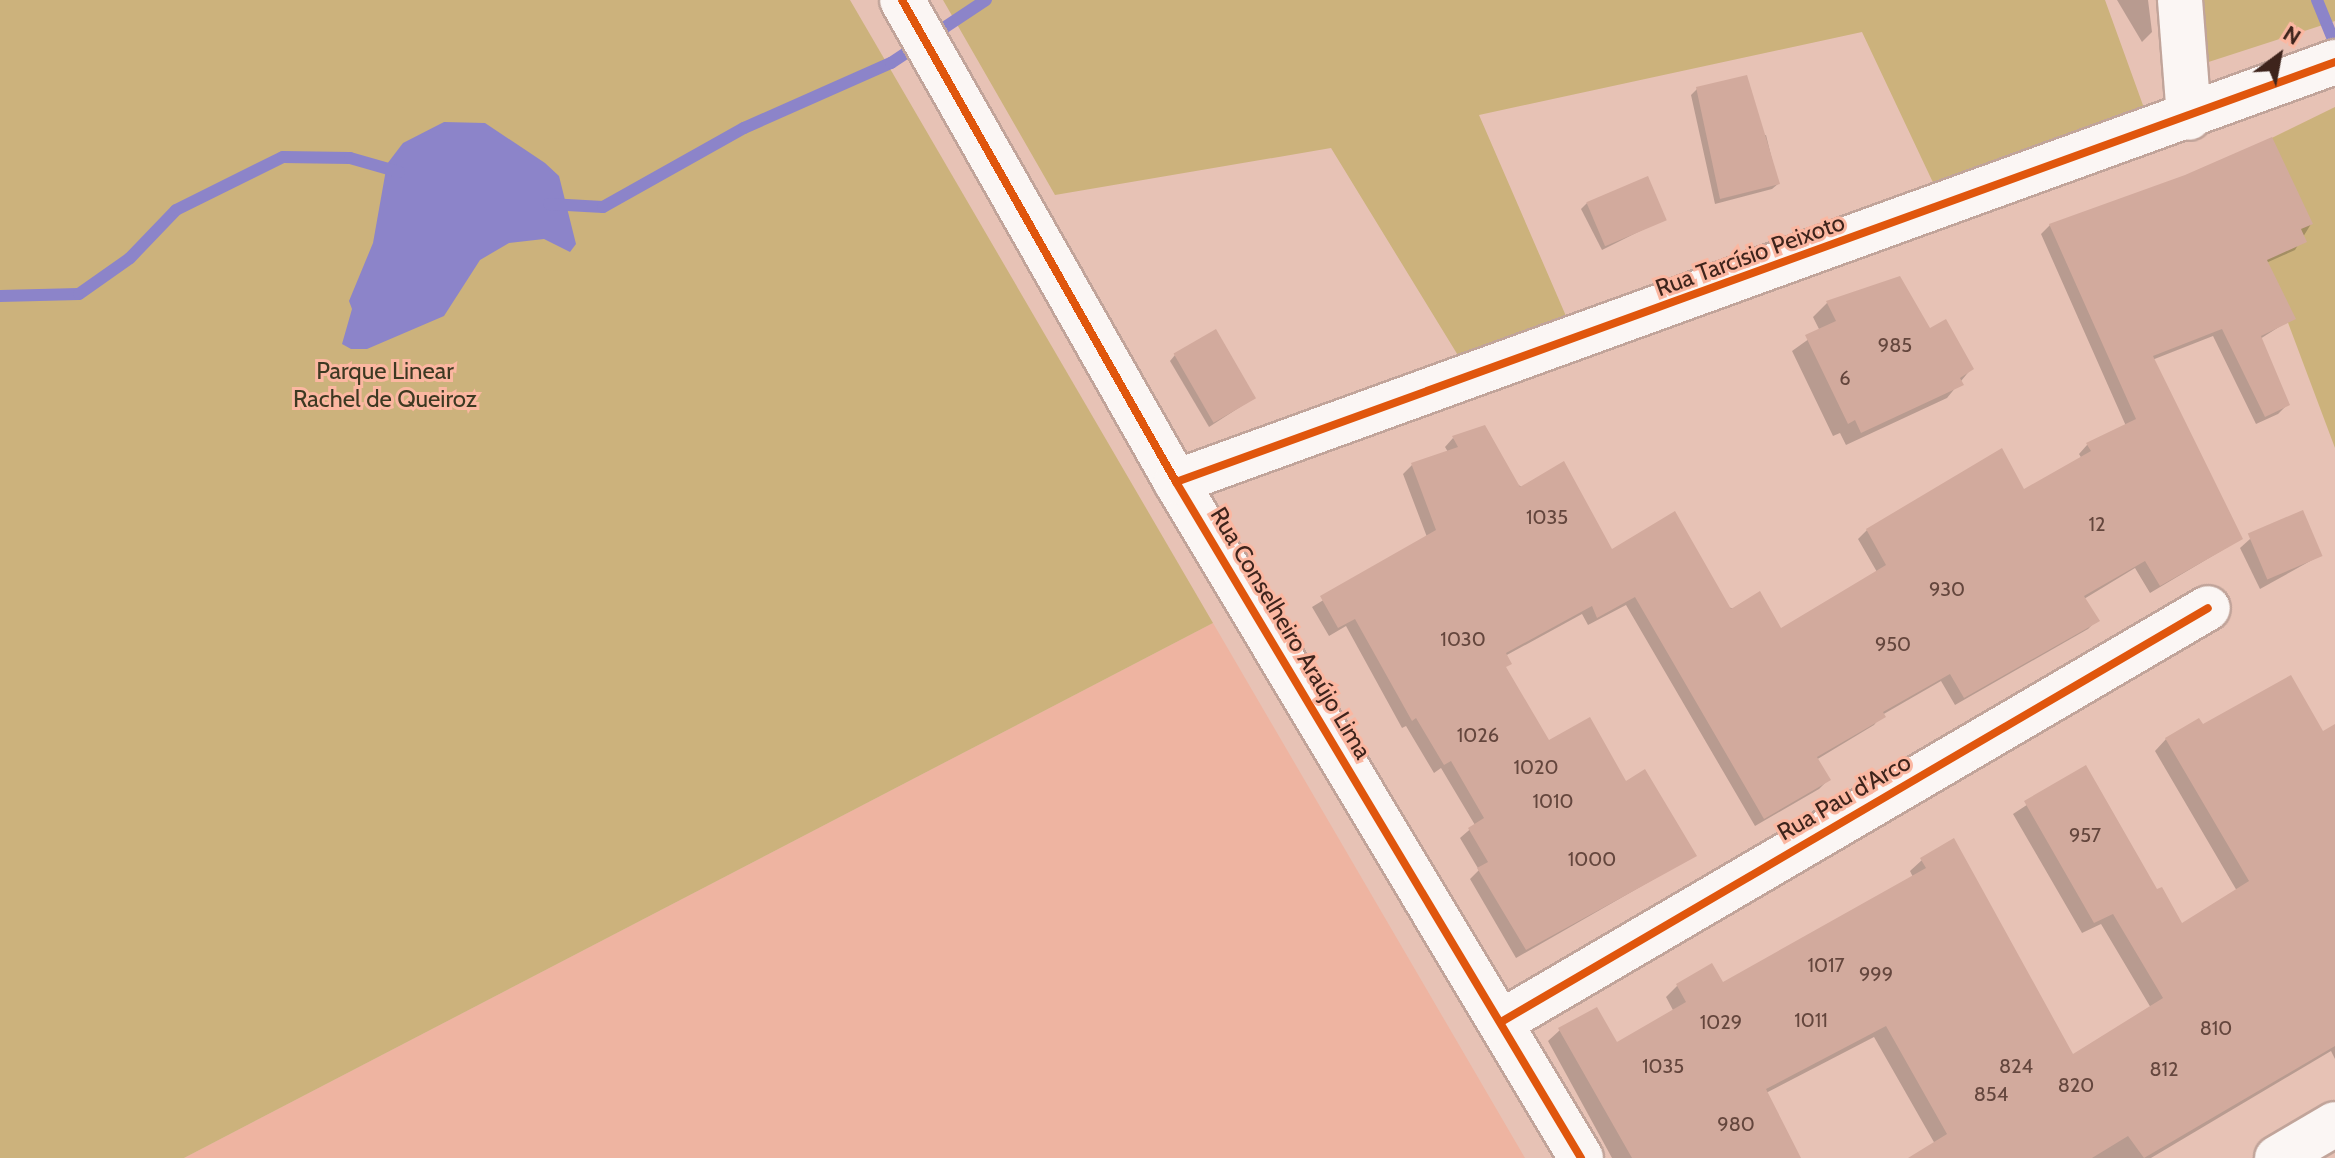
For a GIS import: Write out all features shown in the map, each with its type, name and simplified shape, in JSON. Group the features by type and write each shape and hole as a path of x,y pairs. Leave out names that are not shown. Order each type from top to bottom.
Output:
{"street":[{"name":"Rua Conselheiro Araújo Lima","path":"902,0 1176,482 1581,1158"},
{"path":"2180,0 2189,118"},
{"name":"Rua Tarcísio Peixoto","path":"1176,482 2189,118 2332,63"},
{"name":"Rua Pau d'Arco","path":"1501,1022 2208,608"},
{"path":"2277,1158 2335,1124"}],"shaded area":[{"path":"444,122 485,123 545,163 559,176 576,244 570,252 544,239 509,243 480,260 444,316 367,349 351,349 342,344 352,309 349,301 373,243 387,164 403,143"},
{"path":"1213,623 1525,1158 184,1158"}],"green space":[{"name":"Parque Linear Rachel de Queiroz","path":"0,0 850,0 1213,623 184,1158 0,1158"},
{"path":"943,0 2105,0 2144,108 1937,191 1862,32 1479,115 1566,316 1459,357 1331,148 1055,195"},
{"path":"2181,0 2335,0 2335,21 2187,69"},
{"path":"2335,107 2335,448 2227,160"}],"building":[{"path":"1747,75 1780,184 1720,199 1696,87"},
{"path":"2272,137 2313,224 2301,229 2307,242 2267,260 2296,319 2261,336 2290,405 2265,417 2222,329 2153,356 2243,539 2160,586 2145,561 2084,596 2100,621 1964,698 1950,674 1883,712 1886,717 1817,757 1831,780 1764,819 1635,597 1597,618 1592,606 1506,653 1512,664 1506,667 1549,740 1590,717 1626,781 1645,769 1697,856 1526,950 1477,868 1488,862 1468,828 1484,818 1451,761 1444,765 1416,718 1412,721 1355,619 1338,628 1320,596 1436,530 1411,463 1458,447 1452,436 1485,425 1520,487 1564,461 1612,549 1675,511 1731,609 1760,591 1781,628 1886,565 1866,529 2002,448 2024,489 2091,451 2086,443 2136,419 2049,224 2185,175"},
{"path":"1648,176 1667,220 1605,246 1586,202"},
{"path":"1900,276 1930,328 1946,319 1974,369 1960,378 1964,385 1861,433 1855,420 1848,424 1805,335 1836,321 1826,301"},
{"path":"1216,329 1256,398 1214,423 1174,354"},
{"path":"2303,510 2323,556 2267,579 2248,533"},
{"path":"2291,675 2323,731 2335,724 2335,1046 2144,1158 2128,1136 2092,1158 1908,1158 1947,1134 1886,1026 1766,1089 1801,1158 1632,1158 1558,1028 1597,1007 1617,1042 1686,1002 1676,984 1712,963 1723,982 1926,868 1920,858 1954,838 2073,1054 2163,998 2113,914 2094,923 2024,801 2086,765 2157,889 2162,887 2182,923 2249,881 2165,738 2199,718 2203,724"}],"waterway":[{"path":"549,204 603,207 744,128 891,63 986,0"},
{"path":"2317,0 2335,44"},
{"path":"0,296 79,294 130,258 176,210 283,157 350,158 399,172"}],"cycle path":[{"path":"902,0 1176,482 1581,1158"},
{"path":"1176,482 2335,62"},
{"path":"1501,1022 2208,608"}]}
